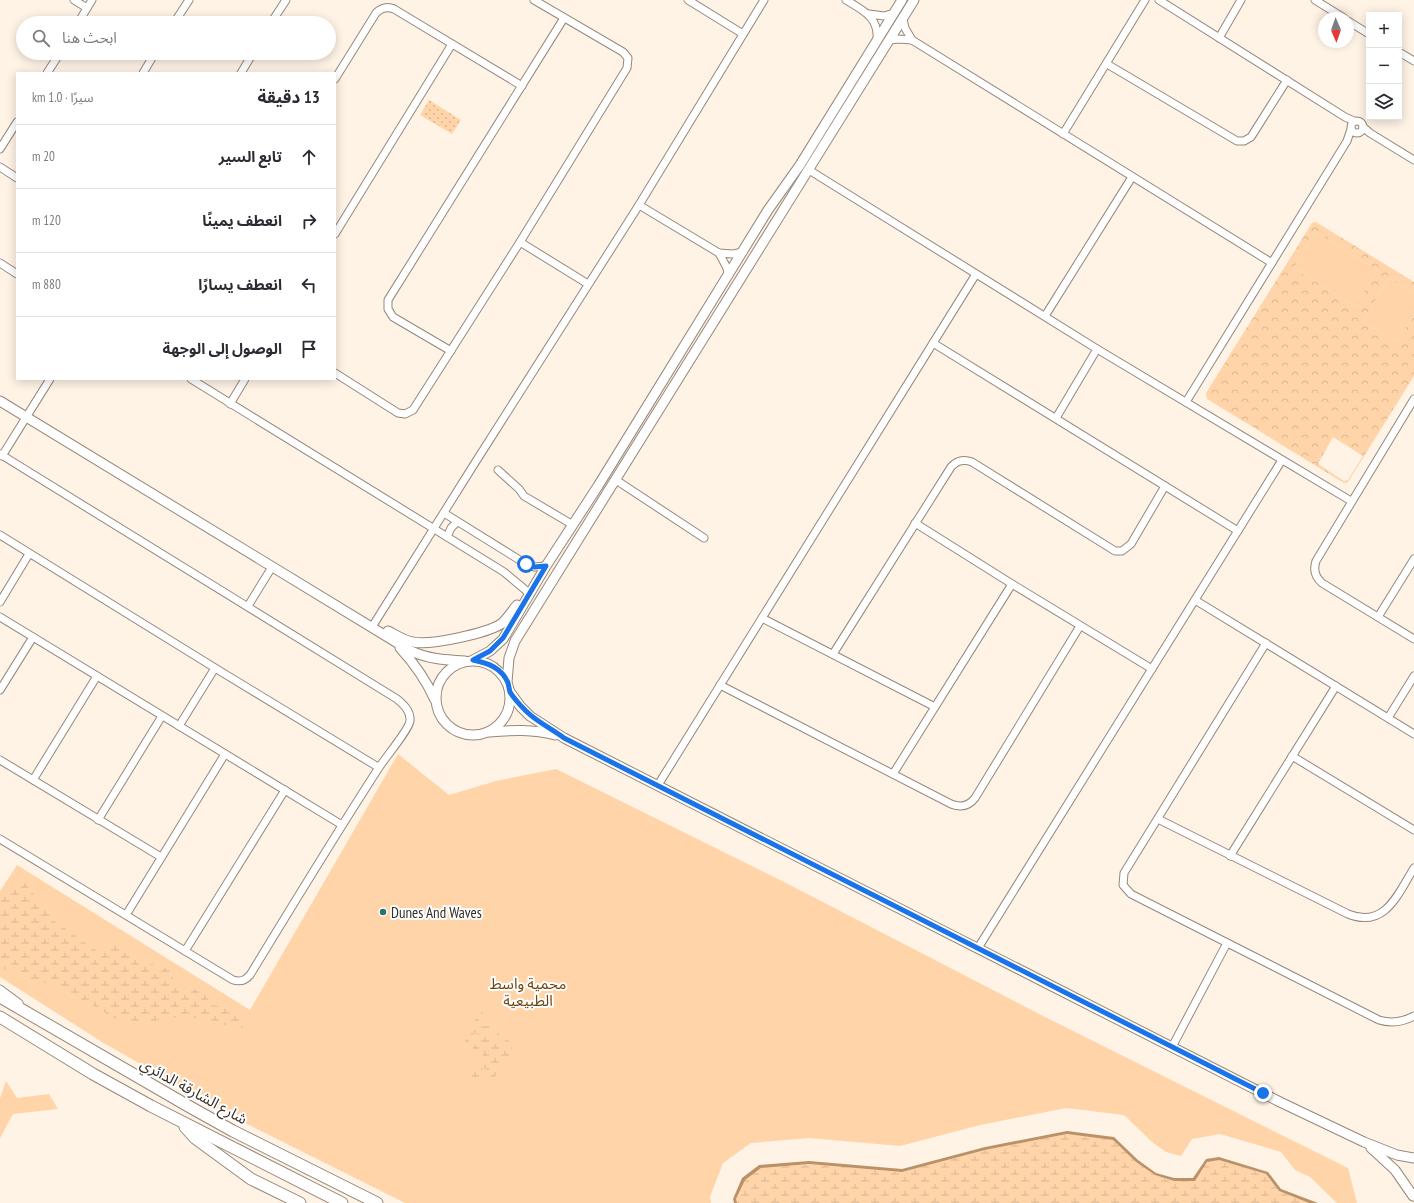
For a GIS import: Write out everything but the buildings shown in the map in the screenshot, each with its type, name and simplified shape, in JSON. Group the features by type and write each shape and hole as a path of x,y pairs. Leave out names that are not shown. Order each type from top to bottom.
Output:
{"highway":[{"name":"شارع الشارقة الدائري","path":"0,997 190,1107 240,1134 378,1203"},
{"name":"شارع الشارقة الدائري","path":"0,1017 99,1077 181,1122 342,1203"},
{"path":"181,1122 195,1138 251,1179 300,1203"}],"main road":[{"path":"564,738 531,730 487,732 474,735 456,731 448,725 437,710 436,694 438,685 448,670 456,664 469,661 490,651 506,634 527,596 598,486 768,210 800,165 902,0"},
{"path":"507,682 508,664 512,646 914,0"},
{"path":"0,401 388,638 421,655 435,659 484,662 493,666 501,673 507,682 510,692 510,702 506,716 496,728 487,732"},
{"path":"587,526 583,524 582,521 593,502 598,486"},
{"path":"373,628 387,630 413,642 433,643 484,631 494,627 505,620 517,605 527,596"},
{"path":"388,638 421,672 436,704"},
{"path":"510,692 530,716 564,738 1172,1047 1364,1142 1397,1155 1414,1158"},
{"path":"1364,1142 1391,1165 1404,1181 1414,1198"},
{"path":"1414,1186 1414,1198"}],"street":[{"path":"74,0 87,8"},
{"path":"82,16 92,0"},
{"path":"179,16 189,0"},
{"path":"276,16 286,0"},
{"path":"336,374 398,412 405,414 413,410 520,242 628,65 628,58 623,52 534,0"},
{"path":"688,0 743,34"},
{"path":"373,628 433,529 639,205 764,0"},
{"path":"846,0 873,18 877,28 878,39"},
{"path":"1063,134 1145,0"},
{"path":"1159,0 1345,117 1356,128 1370,134 1414,160"},
{"path":"1219,38 1241,0"},
{"path":"1315,0 1334,12"},
{"path":"336,77 376,13 384,8 394,9 522,86"},
{"path":"869,14 879,16 894,13"},
{"path":"451,351 393,317 388,309 388,300 564,18"},
{"path":"903,19 907,32 912,40 1272,263"},
{"path":"1354,25 1366,32"},
{"path":"890,40 912,40"},
{"path":"336,232 452,44"},
{"path":"1402,54 1414,61"},
{"path":"48,72 55,60"},
{"path":"143,72 150,60"},
{"path":"242,72 249,60"},
{"path":"1107,64 1233,140 1240,142 1248,140 1253,134 1287,80"},
{"path":"0,149 16,124"},
{"path":"1186,402 1356,128"},
{"path":"0,167 16,177"},
{"path":"809,170 1098,349 1351,501"},
{"path":"1044,316 1132,177"},
{"path":"639,205 719,253 733,254 743,252"},
{"path":"520,242 588,284"},
{"path":"719,253 729,275"},
{"path":"0,263 16,272"},
{"path":"658,785 976,274"},
{"path":"933,343 1238,531"},
{"path":"1056,418 1098,349"},
{"path":"0,839 233,980 240,981 247,978 378,767 406,729 410,721 408,712 404,705 397,699 1,455 49,380"},
{"path":"193,380 504,572 527,596"},
{"path":"230,404 244,380"},
{"path":"1414,399 1316,561 1315,570 1316,575 1322,583 1414,639"},
{"path":"833,654 951,467 957,462 969,460 1112,550 1122,551 1131,544 1165,486"},
{"path":"978,948 1282,460"},
{"path":"498,470 519,489 524,496 573,525"},
{"path":"616,480 704,538"},
{"path":"444,513 528,566 546,566"},
{"path":"447,537 451,528 458,522"},
{"path":"915,523 1152,669"},
{"path":"0,535 378,767"},
{"path":"0,602 29,554"},
{"path":"1378,617 1414,559"},
{"path":"248,606 272,567"},
{"path":"893,774 1012,584"},
{"path":"1195,600 1414,734"},
{"path":"0,617 342,825"},
{"path":"762,618 935,707"},
{"path":"720,685 956,806 964,806 972,802 1080,626"},
{"path":"0,690 33,637"},
{"path":"1266,643 1124,873 1122,881 1125,888 1131,894 1379,1020 1394,1023 1414,1016"},
{"path":"179,726 215,668"},
{"path":"33,780 97,676"},
{"path":"1388,718 1414,676"},
{"path":"1230,856 1336,686"},
{"path":"98,820 162,716"},
{"path":"126,915 225,754"},
{"path":"1292,756 1414,830"},
{"path":"0,760 161,858"},
{"path":"185,951 284,790"},
{"path":"1158,819 1348,914 1360,918 1373,917 1389,907 1414,868"},
{"path":"1172,1047 1227,943"},
{"path":"0,989 39,1020"}],"green space":[{"path":"429,100 461,120 452,134 420,115"},
{"path":"1316,222 1414,282 1414,293 1389,278 1363,321 1397,342 1414,315 1414,376 1348,482 1344,483 1207,399 1206,393 1312,223","holes":["1316,232 1377,270 1355,306 1294,268","1333,437 1363,456 1348,480 1344,481 1318,464"]},
{"path":"1316,232 1377,270 1355,306 1294,268"},
{"path":"1389,278 1414,293 1414,315 1397,342 1363,321"},
{"name":"محمية واسط الطبيعية","path":"398,754 449,795 496,781 556,769 788,884 1045,1017 1348,1168 1357,1203 1337,1203 1310,1177 1295,1170 1281,1152 1220,1134 1192,1139 1181,1156 1166,1152 1152,1142 1124,1115 1066,1108 980,1125 900,1146 809,1138 751,1143 723,1163 710,1197 711,1203 405,1203 237,1119 102,1042 0,977 0,891 17,865 250,1010"},
{"path":"22,879 54,921 100,953 116,940 140,960 170,970 176,987 203,990 212,1005 239,1011 243,1029 186,1016 147,1022 115,1019 98,1008 43,982 22,977 0,967 0,900 6,889"},
{"path":"479,1012 482,1012 485,1017 481,1024 482,1027 491,1024 495,1029 489,1036 489,1040 494,1041 498,1033 501,1031 498,1044 501,1045 508,1038 513,1040 509,1057 506,1061 500,1063 499,1070 492,1081 488,1080 488,1071 483,1068 478,1079 476,1080 471,1075 472,1070 479,1064 484,1052 481,1047 476,1051 474,1057 471,1055 473,1050 472,1045 476,1045 479,1036 476,1033 473,1034 465,1049 463,1048"},
{"path":"6,1081 17,1098 49,1094 58,1109 13,1114 0,1138 0,1098"},
{"path":"1067,1134 1113,1140 1136,1162 1155,1175 1174,1181 1195,1181 1207,1162 1219,1160 1266,1174 1279,1191 1309,1203 737,1203 736,1199 745,1179 761,1168 809,1164 902,1172 985,1150"}],"shaded area":[{"path":"1067,1131 1114,1137 1138,1160 1156,1173 1174,1178 1193,1178 1206,1159 1219,1157 1268,1172 1281,1189 1318,1203 1309,1203 1279,1191 1266,1174 1219,1160 1207,1162 1195,1181 1174,1181 1155,1175 1136,1162 1113,1140 1067,1134 985,1150 902,1172 809,1164 761,1168 745,1180 736,1199 737,1203 734,1203 733,1199 742,1178 759,1165 809,1161 902,1169 985,1147"}],"place":[{"name":"Dunes And Waves","path":"383,912"}],"route":[{"path":"526,564 534,567 546,566 503,638 490,651 473,660 484,662 493,666 501,673 507,682 510,692 530,716 564,738 1263,1093"}]}
